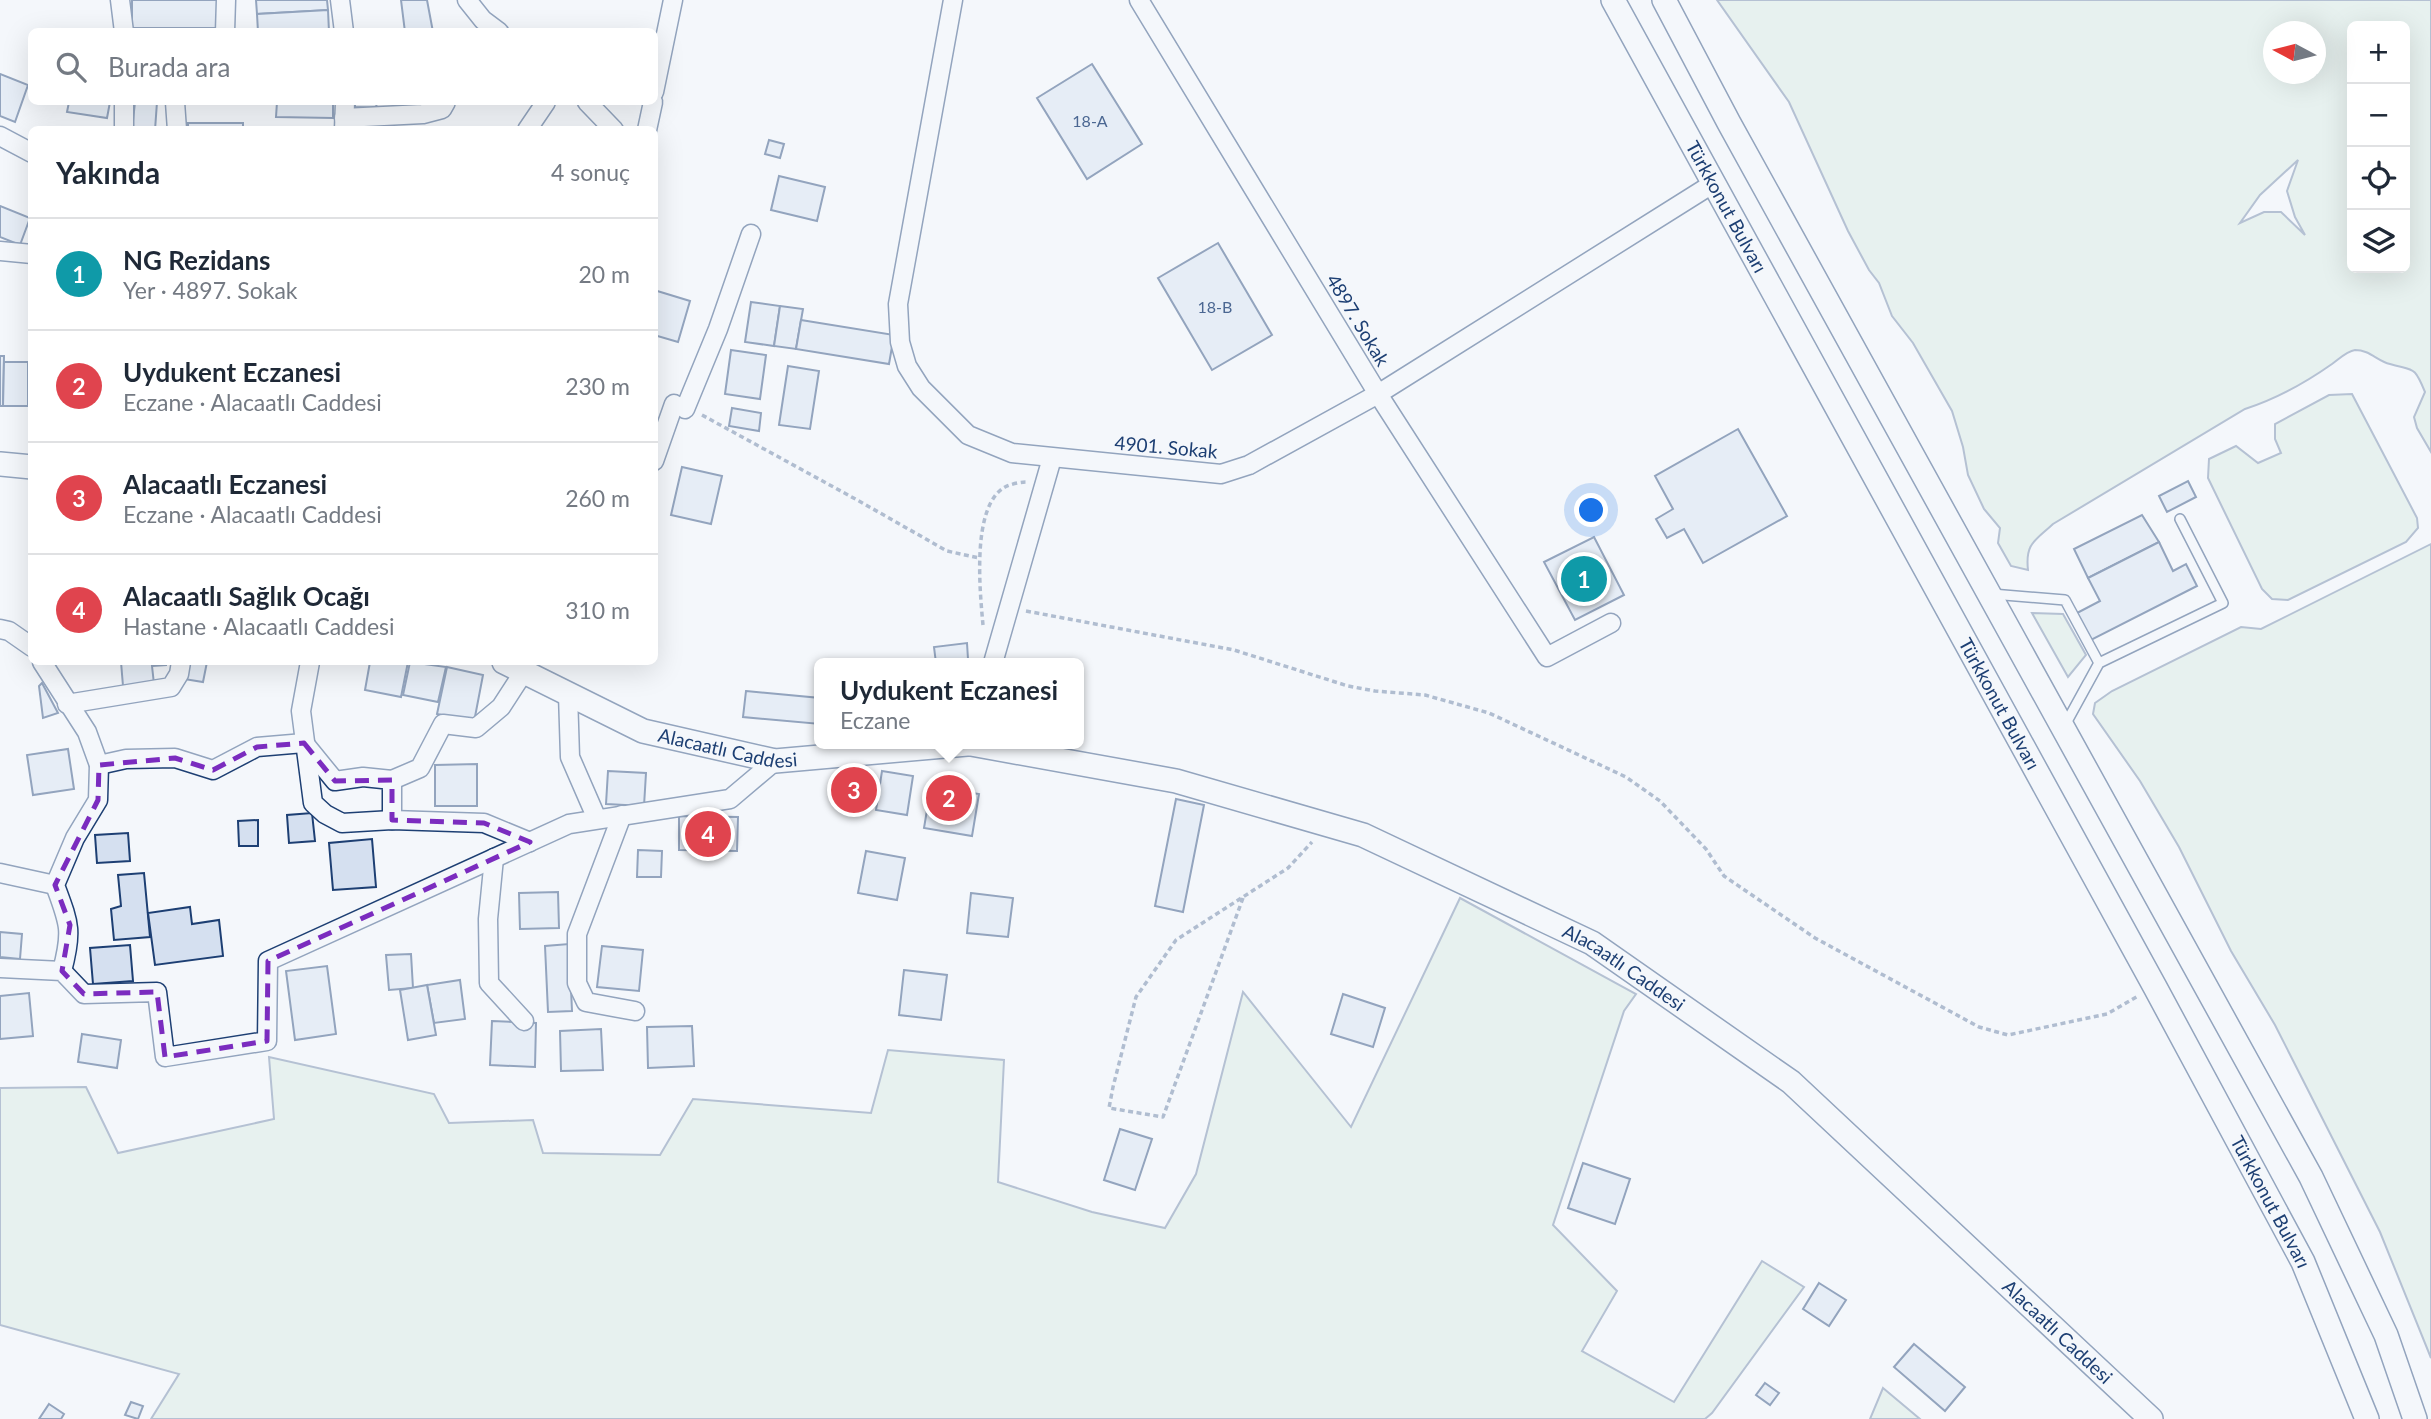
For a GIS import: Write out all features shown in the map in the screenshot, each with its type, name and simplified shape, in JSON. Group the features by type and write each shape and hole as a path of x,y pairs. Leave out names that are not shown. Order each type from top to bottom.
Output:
{"street":[{"path":"120,0 124,28"},
{"path":"225,28 226,0"},
{"path":"340,0 344,28"},
{"path":"467,0 483,20 494,28"},
{"path":"658,73 673,0"},
{"name":"4901. Sokak","path":"953,0 898,304 897,323 907,366 921,388 968,435 1012,453 1221,474 1249,465 1378,394 1714,183"},
{"name":"4897. Sokak","path":"1139,0 1378,394 1547,657 1611,623"},
{"name":"Türkkonut Bulvarı","path":"1613,0 2303,1262 2367,1419"},
{"path":"1664,0 2312,1177 2386,1335 2415,1419"},
{"path":"124,105 124,126"},
{"path":"175,105 177,126"},
{"path":"344,116 423,114 442,109 444,105"},
{"path":"530,126 545,105"},
{"path":"590,105 610,126"},
{"path":"648,126 652,105"},
{"path":"0,136 28,151"},
{"path":"658,453 718,329 751,233"},
{"path":"0,251 28,254"},
{"path":"994,658 1052,458"},
{"path":"0,464 28,467"},
{"path":"0,629 9,631 28,644"},
{"path":"43,665 87,732 99,765 98,800 75,838 55,885 69,925 68,948 62,971"},
{"path":"67,704 171,687 179,674 180,665"},
{"path":"309,665 301,712 304,743 313,803 325,814 342,823 392,820 484,823 530,842"},
{"path":"304,743 335,780 363,777 392,780 420,768 443,724 476,728 501,707 513,667"},
{"name":"Alacaatlı Caddesi","path":"513,667 643,731 775,761 912,749"},
{"path":"568,694 570,757 597,820"},
{"path":"99,765 126,759 175,758 213,770 257,747 304,743"},
{"name":"Alacaatlı Caddesi","path":"997,749 1177,781 1363,835 1592,943 1791,1082 2151,1419"},
{"path":"0,968 62,971 84,994 158,992 164,1057 267,1041 268,961 569,824 730,799 775,761"},
{"path":"392,780 392,820"},
{"path":"622,816 578,934 577,983 586,1003 635,1011"},
{"path":"494,858 488,919 489,984 524,1021"},
{"path":"0,873 55,885"},
{"path":"0,887 55,885"}],"lane":[{"path":"2063,727 2099,663 2223,603 2180,519"},
{"path":"1989,593 2065,600 2099,663"}],"path":[{"path":"680,406 715,421 947,551 979,558"},
{"path":"984,630 979,558 984,520 993,501 1004,487 1046,479"},
{"path":"1008,608 1234,650 1348,686 1425,695 1489,713 1626,777 1660,801 1706,849 1724,876 1815,939 1945,1010 1992,1032 2008,1035 2107,1014 2155,987"},
{"path":"1243,898 1163,1117 1109,1108 1136,997 1177,940 1288,868 1327,825"}],"highlighted area":[{"path":"304,743 335,781 392,780 392,820 484,823 530,842 268,961 267,1041 165,1057 157,992 84,994 62,971 70,925 55,885 98,800 99,765 175,758 213,770 257,747"}],"shaded area":[{"path":"1717,0 2431,0 2431,452 2417,428 2414,417 2425,392 2418,377 2412,370 2385,363 2365,352 2355,350 2290,390 2245,409 2053,524 2030,548 2028,570 2011,566 1998,543 2000,528 1984,509 1968,475 1952,411 1913,343 1892,316 1879,283 1848,231 1789,102","holes":["2298,160 2287,191 2295,217 2305,235 2281,212 2264,212 2240,223 2260,195"]},
{"path":"2352,394 2417,518 2418,528 2406,542 2288,600 2272,599 2262,589 2208,478 2209,459 2236,446 2258,463 2281,453 2275,439 2275,424 2329,395"},
{"path":"2431,544 2431,1358 2380,1232 2275,1025 2231,951 2179,847 2140,781 2093,714 2095,703 2112,691 2241,627 2261,629"},
{"path":"2032,613 2063,614 2086,655 2068,677"},
{"path":"1460,898 1636,994 1624,1011 1553,1225 1617,1291 1582,1351 1674,1402 1762,1261 1804,1287 1705,1419 151,1419 179,1374 0,1325 0,1088 86,1087 118,1153 274,1119 269,1057 434,1094 449,1123 533,1120 543,1153 660,1155 693,1099 871,1113 888,1050 1004,1060 998,1182 1092,1212 1165,1228 1196,1174 1243,992 1351,1127"},
{"path":"1883,1388 1920,1419 1870,1419"}],"building":[{"path":"132,0 217,0 217,28 132,28"},
{"path":"256,0 327,0 328,10 257,14"},
{"path":"401,0 427,0 432,28 404,28"},
{"path":"328,10 329,28 258,28 257,14"},
{"path":"1092,64 1142,144 1087,179 1037,98"},
{"path":"0,74 28,85 15,122 0,116"},
{"path":"68,105 109,105 107,118 67,112"},
{"path":"135,105 157,105 155,126 132,126"},
{"path":"277,105 333,105 333,118 276,117"},
{"path":"355,105 376,105 376,108"},
{"path":"188,123 243,123 243,126 188,126"},
{"path":"769,140 784,144 780,158 765,154"},
{"path":"779,176 825,187 817,221 771,210"},
{"path":"0,206 28,217 20,245 0,237"},
{"path":"1218,243 1272,335 1212,370 1158,278"},
{"path":"658,291 690,301 678,342 658,336"},
{"path":"751,302 780,306 774,346 745,342"},
{"path":"780,306 803,309 796,349 774,346"},
{"path":"801,320 894,335 889,364 796,349"},
{"path":"731,350 766,355 760,399 725,394"},
{"path":"0,356 4,356 3,406 0,406"},
{"path":"4,362 28,362 28,406 3,406"},
{"path":"788,366 819,371 810,429 779,425"},
{"path":"732,408 761,413 759,431 729,426"},
{"path":"1738,429 1787,516 1703,563 1684,529 1667,538 1656,519 1673,509 1655,476"},
{"path":"682,467 722,476 711,524 671,515"},
{"path":"2188,481 2196,497 2167,512 2159,496"},
{"path":"2142,515 2159,542 2088,578 2074,549"},
{"path":"1594,537 1624,595 1575,620 1544,562"},
{"path":"2159,542 2173,571 2186,564 2197,586 2091,640 2077,613 2100,601 2088,578"},
{"path":"967,643 968,658 935,658 934,647"},
{"path":"121,665 166,665 152,666 154,684 123,686"},
{"path":"186,665 206,665 203,682 184,679"},
{"path":"369,665 407,665 401,697 365,690"},
{"path":"409,665 446,667 438,702 403,695"},
{"path":"447,667 483,675 474,722 437,714"},
{"path":"42,683 58,713 43,718 39,686"},
{"path":"746,691 814,697 814,723 743,717"},
{"path":"68,749 74,789 33,795 27,755"},
{"path":"477,764 477,806 435,806 435,765"},
{"path":"608,771 646,773 644,806 606,804"},
{"path":"882,771 913,776 907,815 876,810"},
{"path":"931,786 979,794 972,836 924,828"},
{"path":"1176,799 1204,805 1183,912 1155,906"},
{"path":"312,813 315,841 289,843 287,815"},
{"path":"679,816 738,817 737,851 679,850"},
{"path":"258,820 258,846 239,846 238,821"},
{"path":"128,833 130,861 97,863 95,835"},
{"path":"372,839 376,887 333,890 329,843"},
{"path":"638,850 662,851 661,877 637,877"},
{"path":"866,851 905,858 897,900 858,893"},
{"path":"144,873 150,937 114,940 111,909 121,906 118,875"},
{"path":"558,892 559,928 520,929 519,893"},
{"path":"971,893 1013,898 1008,937 967,933"},
{"path":"190,907 192,924 219,920 223,956 155,965 148,913"},
{"path":"0,932 22,934 20,959 0,957"},
{"path":"569,944 572,1011 548,1012 545,946"},
{"path":"130,945 133,981 93,984 90,948"},
{"path":"602,946 643,950 639,991 597,987"},
{"path":"411,954 413,988 389,990 386,955"},
{"path":"327,966 336,1034 295,1040 286,971"},
{"path":"904,970 947,975 941,1020 899,1015"},
{"path":"460,980 465,1019 434,1023 427,985"},
{"path":"427,985 436,1035 408,1040 400,990"},
{"path":"29,993 33,1036 0,1039 0,996"},
{"path":"1343,994 1385,1008 1373,1047 1331,1034"},
{"path":"492,1021 536,1023 535,1067 490,1065"},
{"path":"692,1026 694,1066 648,1068 647,1027"},
{"path":"601,1029 603,1070 561,1071 560,1031"},
{"path":"82,1034 121,1040 117,1068 78,1062"},
{"path":"1120,1129 1152,1139 1135,1190 1104,1180"},
{"path":"1583,1163 1630,1179 1615,1224 1568,1208"},
{"path":"1819,1283 1846,1300 1829,1326 1803,1309"},
{"path":"1914,1344 1965,1387 1945,1411 1894,1367"},
{"path":"1765,1383 1779,1393 1770,1405 1756,1395"},
{"path":"131,1402 143,1406 138,1419 125,1415"},
{"path":"49,1404 64,1414 61,1419 39,1419"}],"place":[{"name":"NG Rezidans","path":"1584,579"},
{"name":"Alacaatlı Eczanesi","path":"854,790"},
{"name":"Uydukent Eczanesi","path":"949,798"},
{"name":"Alacaatlı Sağlık Ocağı","path":"708,834"}]}
